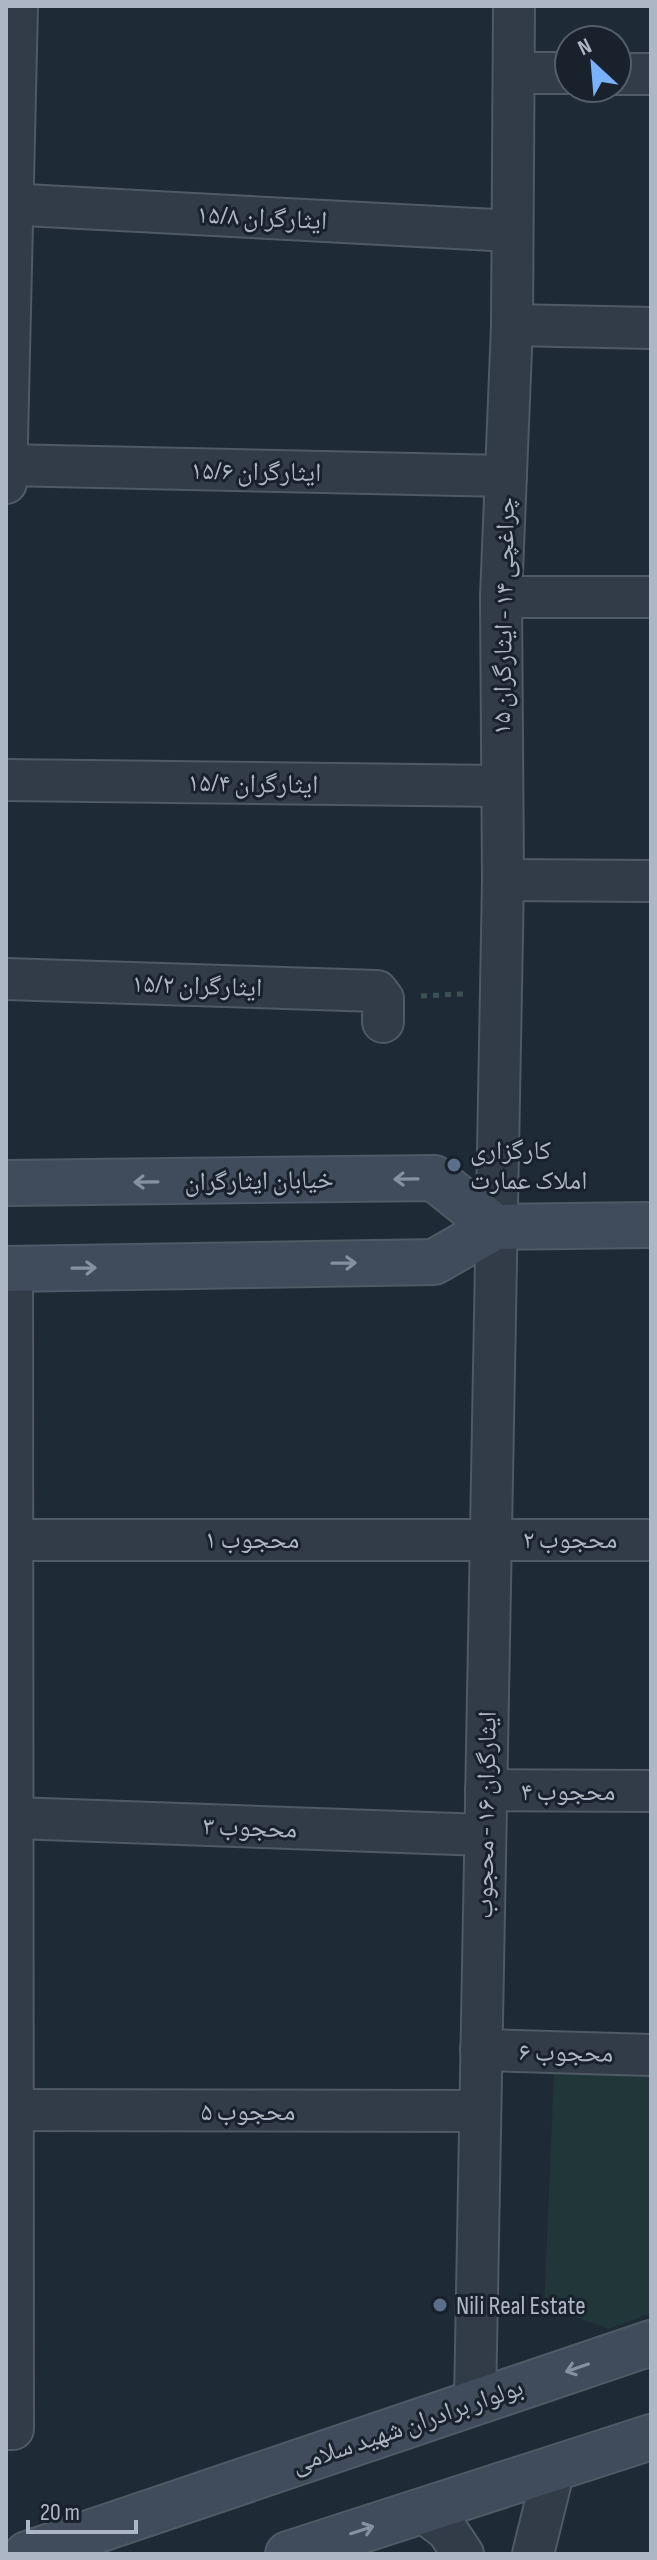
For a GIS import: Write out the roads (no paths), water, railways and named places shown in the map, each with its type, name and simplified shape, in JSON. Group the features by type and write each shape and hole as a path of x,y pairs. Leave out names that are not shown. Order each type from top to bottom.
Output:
{"street":[{"path":"6,483 9,204 17,6"},
{"name":"چراغچی ۱۴ - ایثارگران ۱۵","path":"495,1227 503,880 501,597 512,325 514,6"},
{"path":"515,73 553,73"},
{"name":"ایثارگران ۱۵/۸","path":"9,204 512,231"},
{"path":"512,325 651,328"},
{"name":"ایثارگران ۱۵/۶","path":"6,465 506,476"},
{"path":"501,597 651,597"},
{"name":"ایثارگران ۱۵/۴","path":"6,780 501,786"},
{"path":"503,880 651,881"},
{"name":"ایثارگران ۱۵/۲","path":"6,979 377,991 383,1010"},
{"name":"خیابان ایثارگران","path":"6,1183 434,1178 495,1227"},
{"path":"10,2429 10,1894 15,1818 10,1601 14,1540 9,1269 434,1262 495,1227 651,1225"},
{"name":"ایثارگران ۱۶ - محجوب","path":"475,2402 495,1227"},
{"name":"محجوب ۱","path":"14,1540 490,1539"},
{"name":"محجوب ۲","path":"490,1539 651,1540"},
{"name":"محجوب ۴","path":"486,1790 651,1791"},
{"name":"محجوب ۳","path":"15,1818 485,1835"},
{"name":"محجوب ۶","path":"481,2050 651,2055"},
{"name":"محجوب ۵","path":"11,2110 480,2111"},
{"name":"بولوار برادران شهید سلامی","path":"27,2554 651,2343"},
{"path":"288,2554 651,2437"},
{"path":"533,2554 554,2469"},
{"path":"422,2511 447,2530 463,2554"}],"place":[{"name":"کارگزاری املاک عمارت","path":"454,1165"},
{"name":"Nili Real Estate","path":"440,2305"}]}
